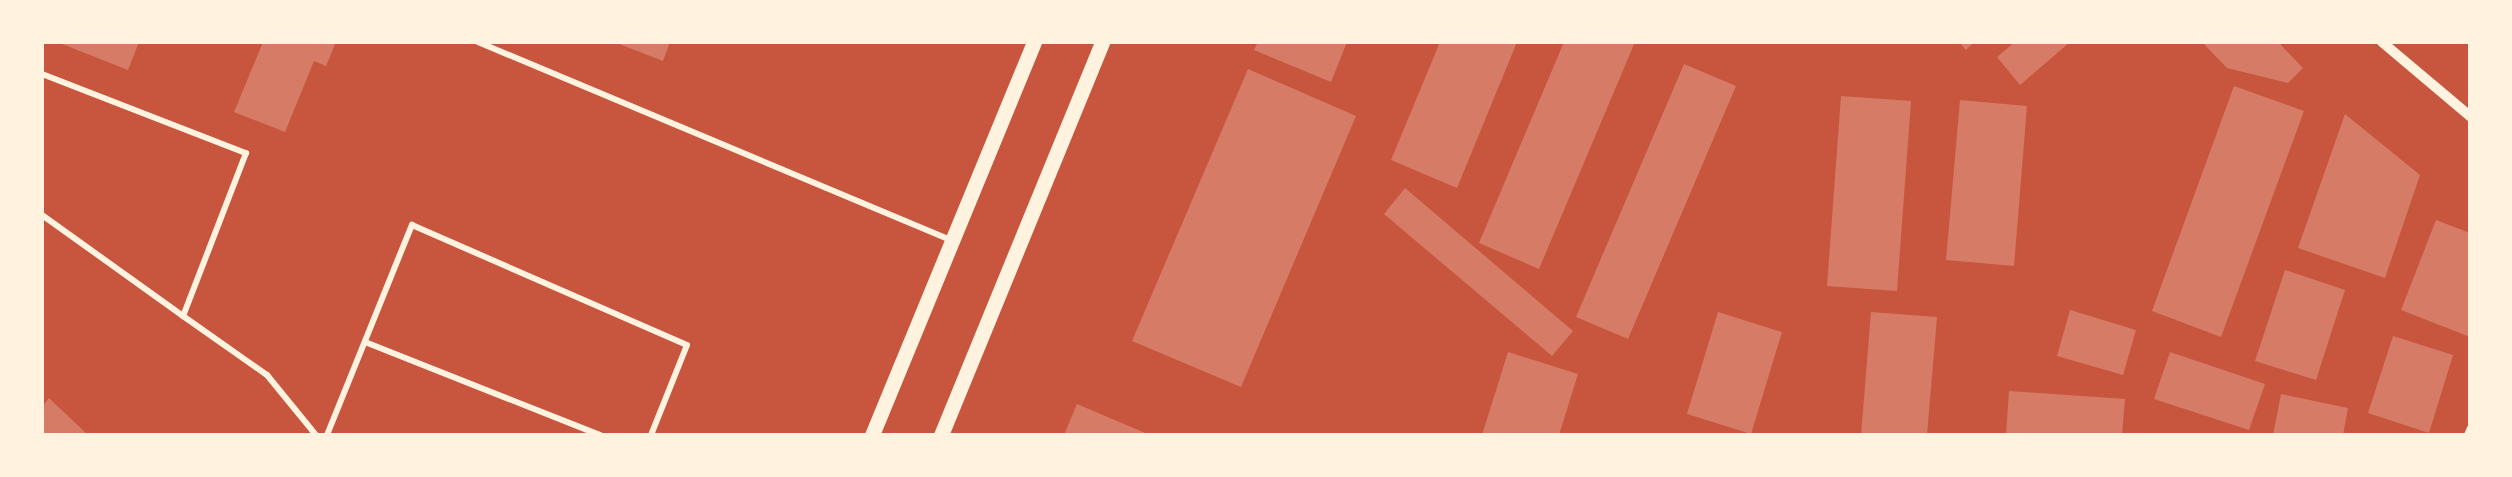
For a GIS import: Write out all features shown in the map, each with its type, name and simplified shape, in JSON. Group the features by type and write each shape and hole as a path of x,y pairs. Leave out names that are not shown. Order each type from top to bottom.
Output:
{"main road":[{"path":"872,435 954,241 1034,42"},
{"path":"941,435 1102,42"}],"street":[{"path":"478,42 954,241"},
{"path":"2382,42 2470,116"},
{"path":"42,74 246,153 183,316"},
{"path":"42,215 267,375 316,435"},
{"path":"327,435 412,225 687,345 651,435"},
{"path":"365,342 600,435"},
{"path":"2467,435 2470,428"}],"building":[{"path":"57,42 139,42 128,70"},
{"path":"263,42 336,42 326,66 314,61 285,132 234,112"},
{"path":"614,42 670,42 663,61"},
{"path":"1258,42 1347,42 1331,82 1254,50"},
{"path":"1440,42 1517,42 1457,188 1391,160"},
{"path":"1564,42 1635,42 1539,269 1479,243"},
{"path":"1959,42 1974,42 1966,50"},
{"path":"2015,42 2070,42 2020,85 1997,57"},
{"path":"2202,42 2278,42 2303,68 2288,83 2227,68"},
{"path":"1684,64 1736,86 1628,339 1576,317"},
{"path":"1248,69 1356,116 1241,387 1132,341"},
{"path":"2234,86 2304,111 2221,337 2152,311"},
{"path":"1841,96 1911,101 1897,291 1827,286"},
{"path":"1960,100 2027,106 2014,266 1946,260"},
{"path":"2345,114 2420,175 2385,278 2298,248"},
{"path":"1405,188 1573,331 1552,356 1384,214"},
{"path":"2436,220 2470,233 2470,337 2401,310"},
{"path":"2285,270 2345,290 2316,380 2255,361"},
{"path":"2070,310 2136,330 2123,375 2057,356"},
{"path":"1718,312 1782,332 1751,434 1687,414"},
{"path":"1871,312 1937,317 1927,435 1861,435"},
{"path":"2393,336 2453,355 2429,433 2368,413"},
{"path":"1508,352 1578,374 1559,435 1482,435"},
{"path":"2170,352 2265,384 2249,430 2154,399"},
{"path":"2009,391 2125,399 2122,435 2006,435"},
{"path":"2281,394 2348,408 2343,435 2273,435"},
{"path":"49,398 88,435 42,435 42,407"},
{"path":"1077,404 1150,435 1064,435"}]}
